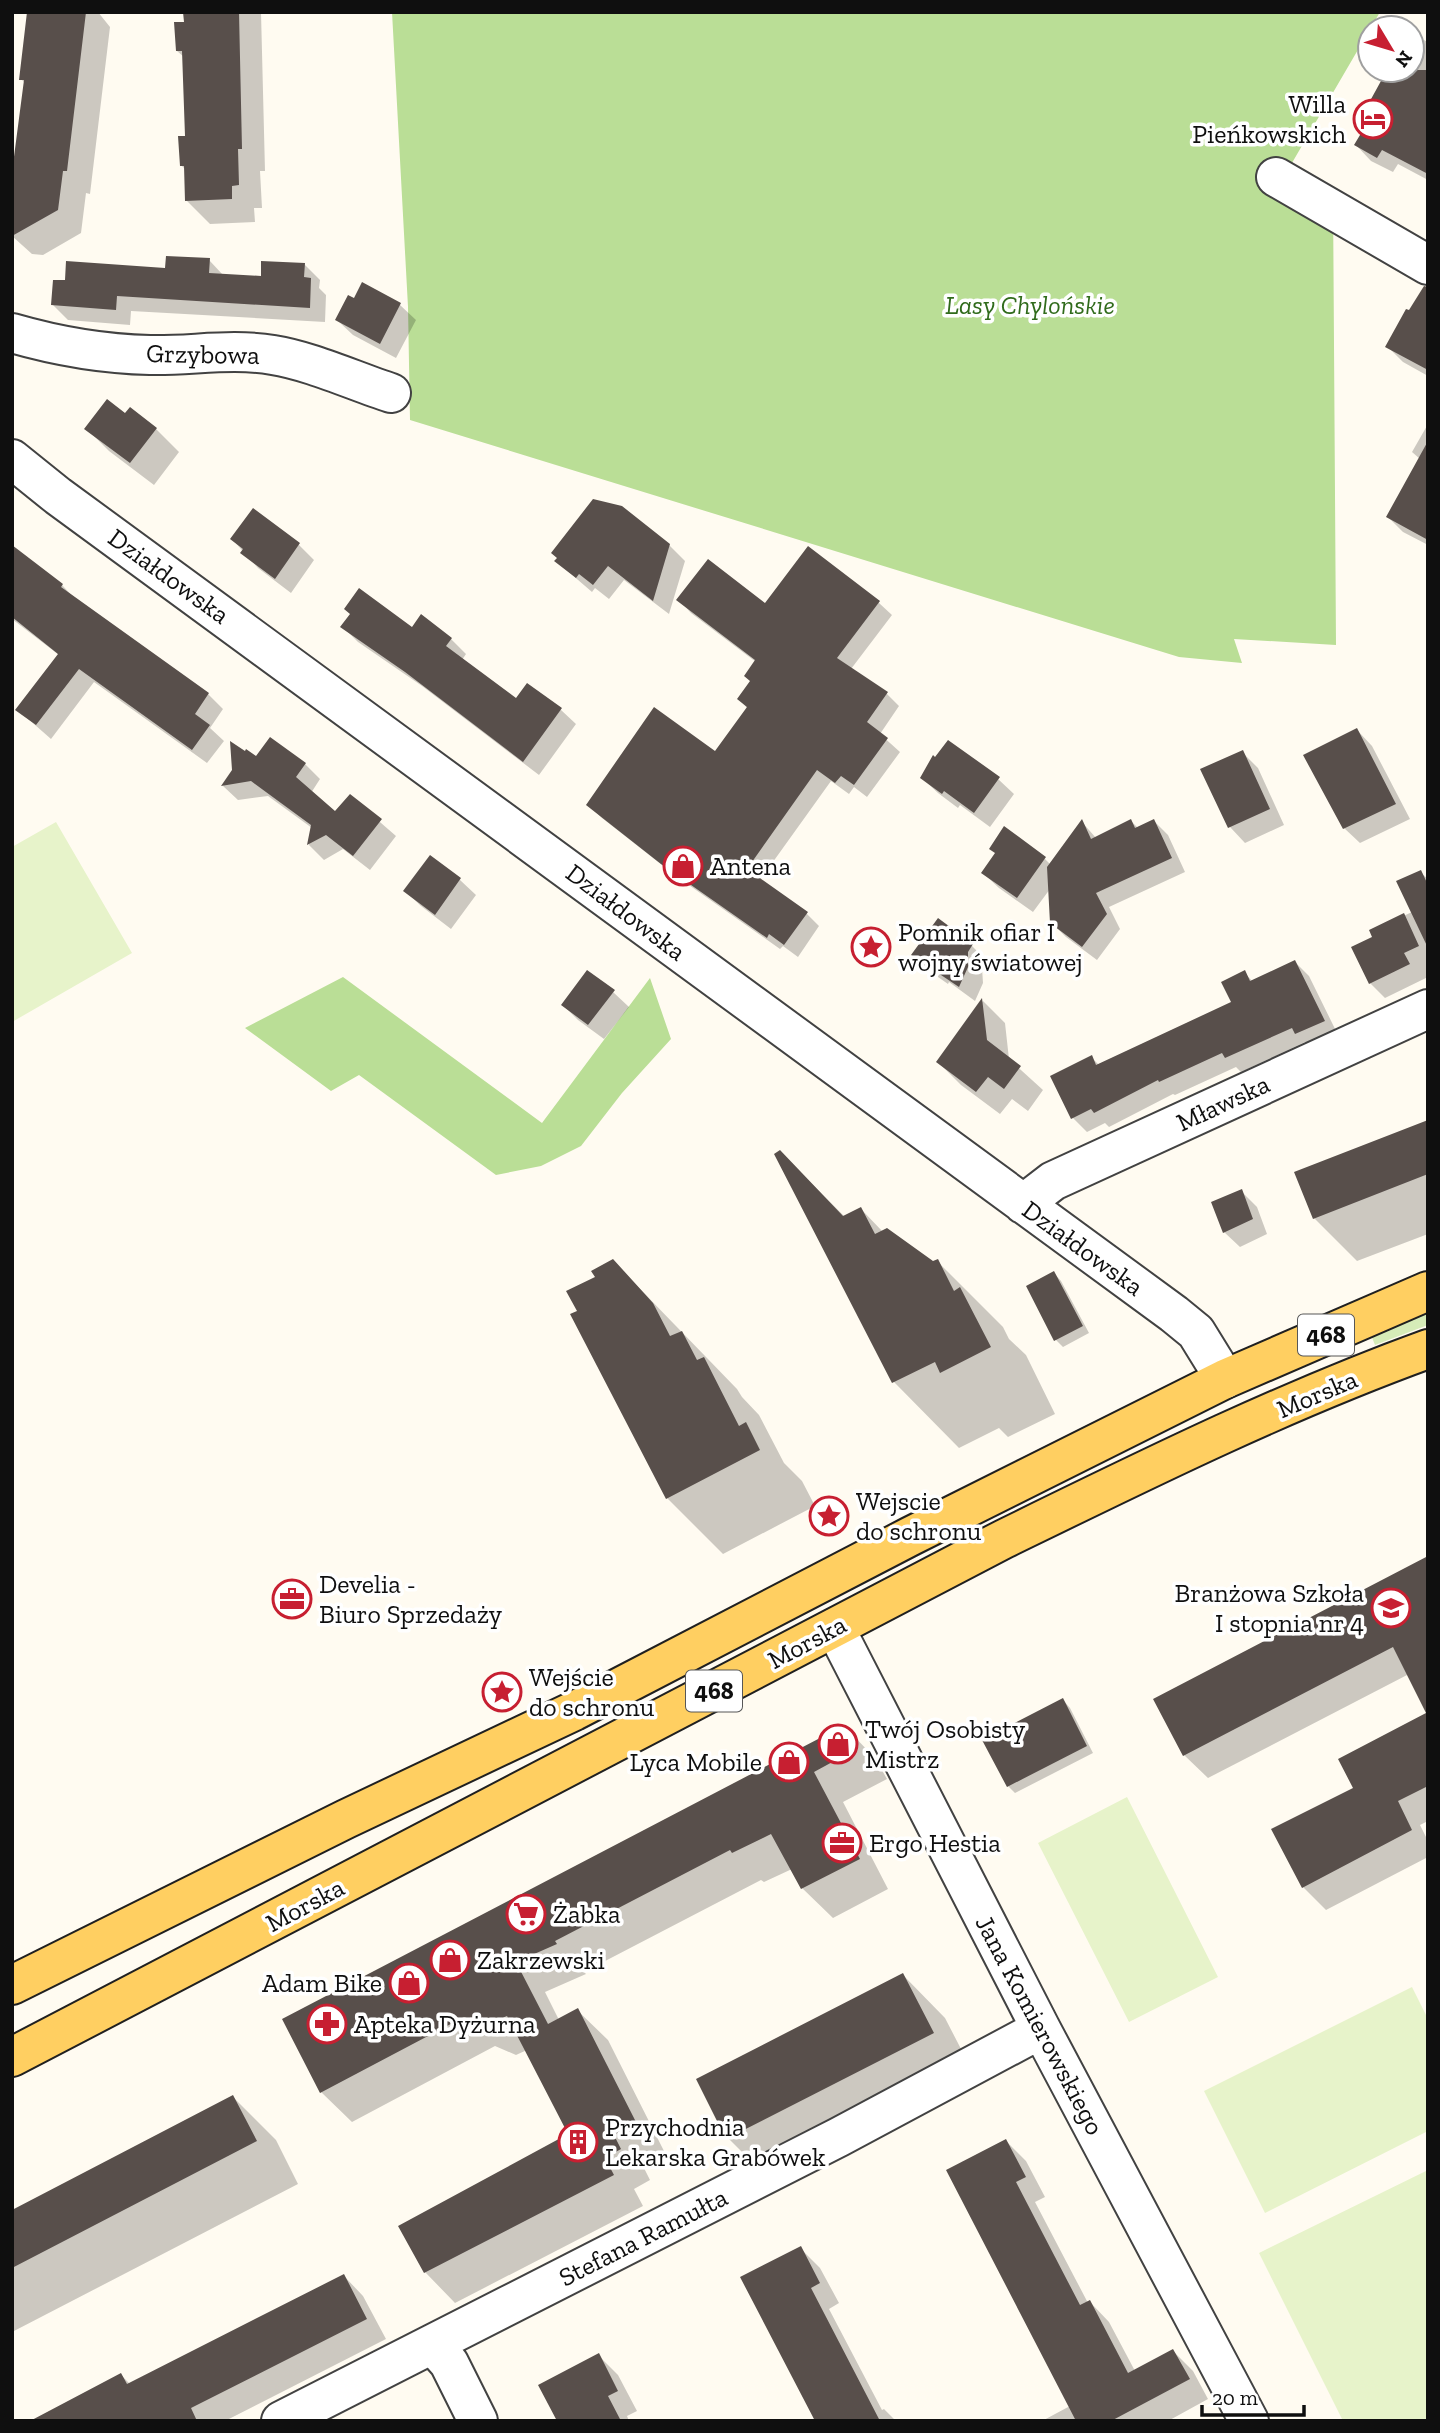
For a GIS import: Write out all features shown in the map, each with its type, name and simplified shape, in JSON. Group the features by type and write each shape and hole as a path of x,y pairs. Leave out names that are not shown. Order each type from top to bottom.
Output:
{"main road":[{"name":"Morska","path":"12,1985 346,1819 574,1711 899,1542 1225,1379 1428,1291"},
{"name":"Morska","path":"12,2057 1003,1539 1147,1468 1377,1368 1428,1349"}],"street":[{"path":"1276,177 1428,265"},
{"name":"Grzybowa","path":"12,333 43,342 100,352 151,355 223,352 274,355 391,393"},
{"name":"Działdowska","path":"12,458 58,496 1174,1314 1196,1332 1225,1379"},
{"name":"Mławska","path":"1023,1204 1053,1181 1428,1009"},
{"name":"Jana Komierowskiego","path":"835,1628 1041,2029 1249,2421"},
{"name":"Stefana Ramułta","path":"281,2421 839,2137 1041,2029"},
{"path":"433,2345 449,2363 478,2421"}],"green space":[{"name":"Lasy Chylońskie","path":"392,12 1380,12 1356,14 1356,53 1289,168 1333,194 1336,645 1234,639 1242,663 1179,657 410,420 408,307"},
{"path":"56,822 132,953 12,1022 12,847"},
{"path":"343,977 542,1123 650,978 671,1039 622,1093 581,1146 541,1166 496,1175 359,1075 331,1091 245,1028"},
{"path":"1428,1313 1428,1325 1375,1345 1371,1335"},
{"path":"1127,1797 1218,1977 1129,2022 1038,1843"},
{"path":"1412,1987 1428,2019 1428,2131 1265,2213 1204,2091"},
{"path":"1428,2170 1428,2421 1343,2421 1259,2253"}],"building":[{"path":"27,12 86,12 67,171 63,171 58,210 12,236 12,172 24,80 19,80"},
{"path":"183,12 239,12 242,149 238,149 239,185 232,186 232,199 185,201 184,166 180,166 178,136 185,136 182,51 176,51 174,22 184,22"},
{"path":"1428,70 1428,174 1382,150 1377,158 1354,145 1366,125 1359,121 1379,84 1426,84"},
{"path":"166,256 210,258 209,273 261,276 261,261 305,263 304,277 311,278 310,308 117,296 116,310 51,305 53,280 65,280 66,261 165,268"},
{"path":"362,282 401,303 380,344 335,320 348,295 354,298"},
{"path":"1424,286 1428,287 1428,370 1385,347 1406,309 1409,310"},
{"path":"107,399 125,413 130,407 157,428 130,463 84,429"},
{"path":"1428,441 1428,540 1386,517"},
{"path":"593,499 622,506 670,544 653,601 608,566 593,585 579,574 576,578 554,561 557,558 551,553"},
{"path":"253,508 300,543 275,579 240,553 243,549 230,539"},
{"path":"12,545 63,584 61,587 209,693 195,714 210,725 192,750 79,669 36,725 15,710 58,654 12,617"},
{"path":"808,546 880,601 837,658 888,692 867,722 888,738 854,785 841,776 835,783 817,770 747,869 808,912 784,945 769,934 767,938 661,864 586,805 654,707 715,751 747,707 737,699 750,681 744,676 755,660 676,600 708,559 765,603"},
{"path":"359,588 412,627 421,614 452,638 446,646 516,698 527,683 562,708 523,762 405,672 340,627 350,614 344,609"},
{"path":"1357,728 1396,804 1343,829 1303,755"},
{"path":"270,737 306,763 296,777 335,811 350,794 382,819 353,856 326,835 307,845 311,825 251,781 221,786 232,770 230,741 256,756"},
{"path":"948,740 1000,777 974,813 944,791 942,794 920,778 933,755 935,757"},
{"path":"1243,750 1270,809 1228,828 1200,769"},
{"path":"1082,819 1091,839 1131,819 1135,828 1154,819 1172,858 1096,893 1107,914 1082,947 1050,923 1047,867"},
{"path":"1004,826 1046,857 1017,898 981,873 995,853 989,849"},
{"path":"430,855 461,878 435,915 403,891"},
{"path":"1421,870 1428,885 1428,948 1396,881"},
{"path":"1404,913 1419,946 1404,953 1410,964 1369,984 1351,947 1372,937 1369,930"},
{"path":"938,918 973,944 968,952 968,967 959,987 911,955"},
{"path":"1295,960 1325,1021 1295,1034 1292,1028 1225,1058 1222,1053 1159,1082 1158,1080 1094,1113 1091,1109 1071,1119 1050,1076 1092,1055 1096,1065 1231,1002 1221,982 1245,970 1250,981"},
{"path":"587,970 615,990 588,1025 561,1005"},
{"path":"982,998 987,1040 1021,1066 1004,1089 988,1077 976,1092 936,1062"},
{"path":"1428,1120 1428,1174 1313,1219 1294,1172"},
{"path":"780,1150 843,1216 861,1207 875,1234 887,1228 933,1261 938,1259 954,1291 960,1287 991,1347 940,1373 935,1362 892,1383 774,1154"},
{"path":"1242,1189 1253,1219 1223,1233 1211,1202"},
{"path":"613,1259 653,1303 670,1336 682,1331 697,1360 704,1357 739,1426 746,1422 760,1450 666,1499 570,1314 577,1311 566,1291 595,1277 591,1271"},
{"path":"1054,1271 1083,1326 1054,1341 1026,1286"},
{"path":"1428,1556 1428,1786 1398,1801 1412,1830 1302,1888 1271,1829 1353,1788 1338,1759 1426,1713 1393,1647 1183,1756 1153,1699"},
{"path":"1063,1698 1087,1746 1007,1787 982,1740"},
{"path":"845,1725 858,1748 814,1772 860,1859 801,1889 771,1834 732,1853 730,1850 555,1941 557,1944 516,1962 548,2024 578,2008 636,2122 614,2135 621,2149 605,2158 614,2175 424,2273 398,2226 568,2134 507,2016 485,2025 464,2017 320,2093 282,2019"},
{"path":"903,1973 934,2033 726,2139 696,2079"},
{"path":"233,2095 257,2141 12,2268 12,2210"},
{"path":"1006,2139 1026,2177 1016,2182 1080,2305 1090,2300 1128,2373 1173,2349 1190,2379 1111,2421 1076,2421 946,2170"},
{"path":"801,2246 820,2283 811,2288 880,2421 815,2421 740,2277"},
{"path":"344,2274 367,2319 191,2408 197,2421 30,2421 121,2373 127,2384"},
{"path":"599,2353 618,2391 608,2396 621,2421 557,2421 538,2385"}],"place":[{"name":"Willa Pieńkowskich","path":"1373,119"},
{"name":"Antena","path":"683,866"},
{"name":"Pomnik ofiar I wojny światowej","path":"871,947"},
{"name":"Wejscie do schronu","path":"829,1516"},
{"name":"Develia - Biuro Sprzedaży","path":"292,1599"},
{"name":"Branżowa Szkoła I stopnia nr 4","path":"1391,1608"},
{"name":"Wejście do schronu","path":"502,1692"},
{"name":"Twój Osobisty Mistrz","path":"838,1744"},
{"name":"Lyca Mobile","path":"789,1762"},
{"name":"Ergo Hestia","path":"842,1843"},
{"name":"Żabka","path":"526,1914"},
{"name":"Zakrzewski","path":"450,1960"},
{"name":"Adam Bike","path":"409,1983"},
{"name":"Apteka Dyżurna","path":"327,2024"},
{"name":"Przychodnia Lekarska Grabówek","path":"578,2142"}]}
